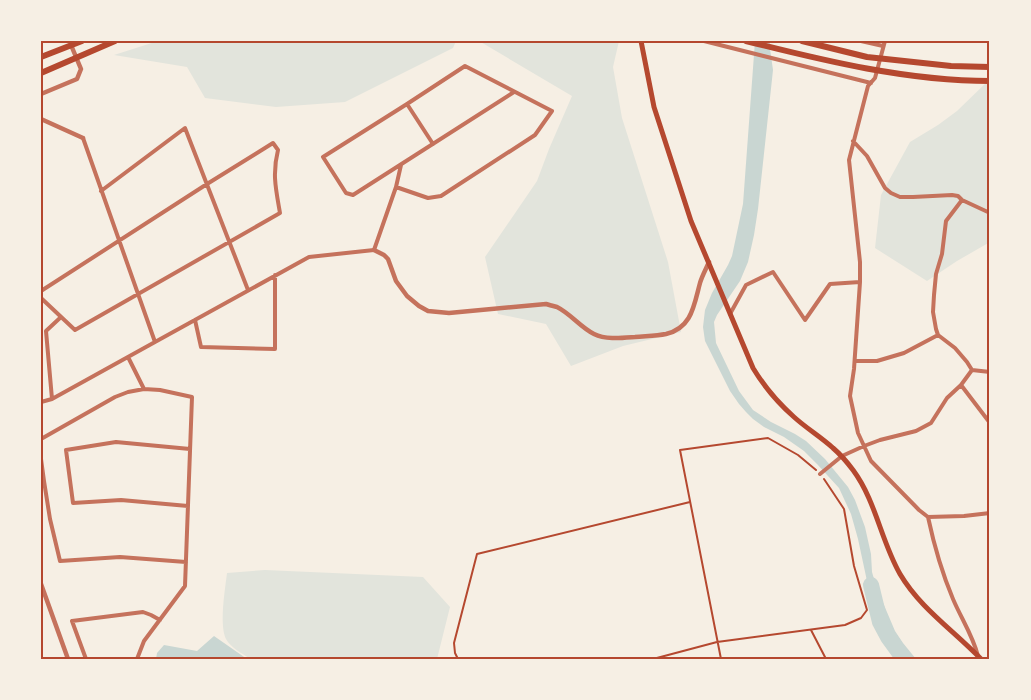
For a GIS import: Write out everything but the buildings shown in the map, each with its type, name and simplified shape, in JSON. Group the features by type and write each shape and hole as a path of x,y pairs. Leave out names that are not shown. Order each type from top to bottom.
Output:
{"highway":[{"path":"41,57 71,43 82,41"},
{"path":"41,72 115,41"},
{"path":"746,41 810,58 864,68 917,76 990,81"},
{"path":"802,41 867,57 951,66 990,67"}],"main road":[{"path":"641,41 657,116 691,221 753,368 770,394 795,418 842,456 862,485 900,574 917,598 980,658"}],"street":[{"path":"704,41 871,83"},
{"path":"861,41 884,44 875,78 868,86 849,160 860,262 855,361 850,396 858,433 871,461 905,497 928,517 990,513"},
{"path":"41,94 77,79 81,69 71,43"},
{"path":"396,188 428,198 441,196 535,135 552,111 465,66 323,157 346,192 353,195 514,92"},
{"path":"407,104 433,144"},
{"path":"41,119 83,138 155,342"},
{"path":"102,191 184,128 248,290"},
{"path":"853,141 867,156 891,193 913,197 958,196 962,200 990,213"},
{"path":"41,291 273,143 278,150 274,180 280,213 75,330 41,298"},
{"path":"374,250 396,188 401,165"},
{"path":"962,200 946,221 942,254 936,274 933,312 938,335 955,348 968,362 972,370"},
{"path":"41,402 52,399 309,257 374,250 388,259 400,289 419,306 428,310 449,313 546,304 565,312 596,336 610,338 657,336 667,334 681,326 693,311 700,282 709,262"},
{"path":"729,312 746,285 773,272 805,320 830,284 860,282"},
{"path":"195,320 201,347 275,349 275,275"},
{"path":"52,399 46,331 61,317"},
{"path":"855,361 878,361 904,353 938,335"},
{"path":"128,357 144,389"},
{"path":"972,370 990,372"},
{"path":"820,474 842,456 864,446 924,428 931,423 947,398 961,385 972,370"},
{"path":"961,385 990,423"},
{"path":"41,439 115,397 128,392 144,389 160,390 192,397 186,586 144,642 136,659"},
{"path":"188,506 121,500 73,503 66,450 116,442 190,449"},
{"path":"41,459 50,519 60,561 120,557 186,562"},
{"path":"928,517 932,539 942,571 980,658"},
{"path":"41,584 68,659"},
{"path":"86,659 72,621 143,612 160,620"}],"path":[{"path":"653,659 717,642 845,625 861,618 866,610 854,566 844,509 820,474 798,456 768,438 680,450 717,642 721,659"},
{"path":"458,659 454,643 477,554 690,502"},
{"path":"811,630 826,659"}],"shaded area":[{"path":"158,41 456,41 453,48 345,102 276,107 205,98 187,67 114,55"},
{"path":"479,41 619,41 613,67 622,118 668,262 681,332 623,346 571,366 546,324 498,314 485,257 537,181 572,96"},
{"path":"755,41 770,41 773,70 758,209 748,262 740,281 714,322 716,343 739,391 753,410 806,441 825,459 848,487 865,527 876,586 895,631 916,659 906,659 887,630 872,596 851,514 839,488 804,451 784,437 764,427 746,412 730,391 705,341 703,327 705,310 732,256 743,204"},
{"path":"990,79 990,242 927,281 875,248 881,195 910,142 957,111"},
{"path":"265,570 423,577 450,607 437,659 250,659 231,645 224,633 223,607 227,573"},
{"path":"214,636 247,659 156,659 157,653 164,645 197,651"}],"waterway":[{"path":"871,585 880,622 904,659"}]}
